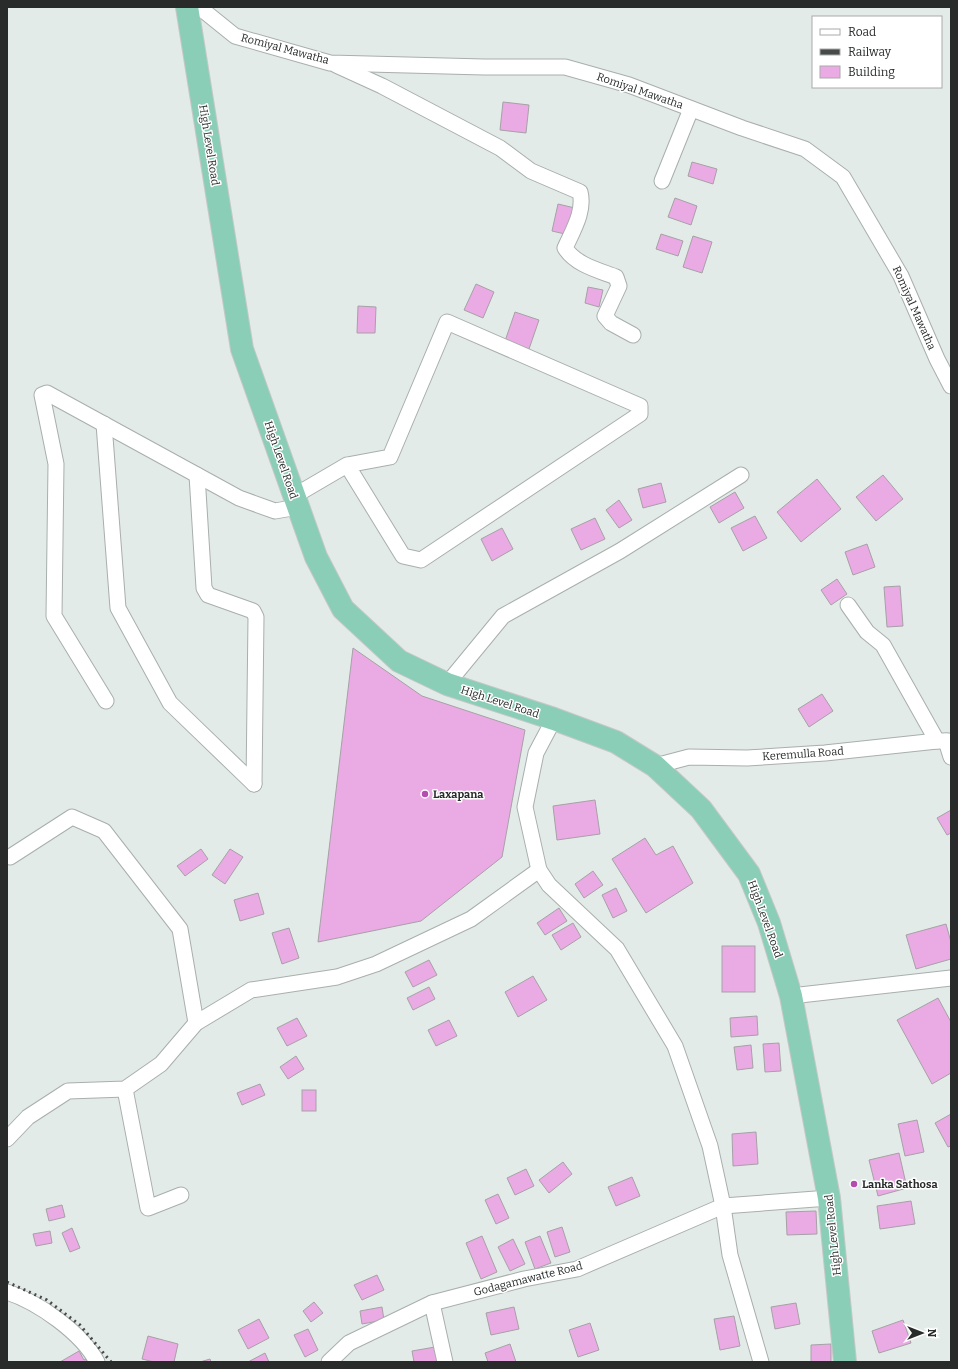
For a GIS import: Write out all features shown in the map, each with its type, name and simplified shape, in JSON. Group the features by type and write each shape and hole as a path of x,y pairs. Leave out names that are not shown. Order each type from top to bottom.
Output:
{"highway":[{"name":"High Level Road","path":"187,7 242,349 316,557 343,609 399,661 447,684 554,719 616,742 655,766 701,809 749,874 769,923 791,996 829,1198 845,1362"}],"street":[{"name":"Romiyal Mawatha","path":"199,7 235,36 330,63 484,67 565,67 628,85 805,149 844,177 901,276 937,359 951,386"},
{"path":"330,63 382,86 500,148 531,171 580,192 582,202 579,216 565,248 570,257 578,262 616,277 619,286 605,316 611,323 633,335"},
{"path":"662,181 691,109"},
{"path":"106,701 54,616 56,464 42,395 47,393 239,498 275,511 296,502 347,465 390,457 447,322 640,406 640,414 421,560 402,556 347,465"},
{"path":"104,424 118,608 170,703 254,784 256,617 253,611 208,595 204,588 197,475"},
{"path":"447,684 502,616 620,551 742,475"},
{"path":"848,605 867,632 883,645 945,741 951,758"},
{"path":"554,719 536,753 525,808 538,870 549,884 617,949 675,1046 710,1146 723,1206 730,1255 761,1362"},
{"name":"Keremulla Road","path":"655,766 689,757 747,758 825,753 945,741"},
{"path":"10,857 72,817 104,831 180,929 196,1023"},
{"path":"7,1139 28,1117 68,1091 125,1089 161,1064 196,1023 251,990 337,977 376,964 471,919 538,870"},
{"path":"791,996 951,978"},
{"path":"125,1089 148,1208 181,1195"},
{"name":"Godagamawatte Road","path":"329,1362 349,1343 432,1303 524,1280 577,1269 723,1206 829,1198"},
{"path":"7,1292 19,1296 61,1322 91,1350 97,1362"},
{"path":"432,1303 445,1362"}],"building":[{"path":"503,102 529,105 526,133 500,130"},
{"path":"692,162 717,169 713,184 688,176"},
{"path":"675,198 697,206 691,225 668,217"},
{"path":"558,204 575,208 569,235 552,231"},
{"path":"661,234 683,241 678,256 656,249"},
{"path":"693,236 712,242 702,273 683,267"},
{"path":"476,284 494,292 483,318 464,310"},
{"path":"588,287 603,290 599,307 585,303"},
{"path":"358,306 376,307 375,333 357,333"},
{"path":"515,312 539,320 529,349 505,341"},
{"path":"883,475 903,499 876,521 856,497"},
{"path":"817,479 841,509 801,542 777,512"},
{"path":"661,483 666,502 643,508 638,489"},
{"path":"735,492 744,508 719,523 710,507"},
{"path":"619,500 632,520 619,528 606,510"},
{"path":"755,516 767,538 743,551 731,528"},
{"path":"595,518 605,539 581,550 571,529"},
{"path":"502,528 513,549 492,561 481,539"},
{"path":"867,544 875,567 853,575 845,552"},
{"path":"837,579 847,594 831,605 821,590"},
{"path":"900,586 903,626 887,627 884,587"},
{"name":"Laxapana","path":"353,648 422,696 525,730 502,857 421,921 318,942"},
{"path":"822,694 833,711 809,727 798,709"},
{"path":"595,800 600,834 557,840 553,806"},
{"path":"951,810 951,833 947,835 937,818"},
{"path":"645,838 656,855 673,846 693,883 646,913 612,859"},
{"path":"201,849 208,859 185,876 177,866"},
{"path":"230,849 243,857 225,884 212,875"},
{"path":"593,871 603,885 584,898 575,884"},
{"path":"616,888 627,911 613,918 602,895"},
{"path":"258,893 264,914 240,921 234,900"},
{"path":"559,908 567,921 545,935 537,923"},
{"path":"573,923 581,937 561,950 552,935"},
{"path":"946,924 951,942 951,959 916,969 906,935"},
{"path":"289,928 299,958 282,964 272,933"},
{"path":"722,946 755,946 755,992 722,992"},
{"path":"429,960 437,975 413,987 405,972"},
{"path":"533,976 547,1000 518,1017 505,992"},
{"path":"429,987 435,999 413,1010 407,998"},
{"path":"938,998 951,1022 951,1073 932,1084 897,1020"},
{"path":"757,1016 758,1035 731,1037 730,1018"},
{"path":"297,1018 307,1036 287,1046 277,1028"},
{"path":"449,1020 457,1036 436,1046 428,1030"},
{"path":"779,1043 781,1071 765,1072 763,1044"},
{"path":"751,1045 753,1068 737,1070 734,1047"},
{"path":"296,1056 304,1069 288,1079 280,1067"},
{"path":"260,1084 265,1095 242,1105 237,1093"},
{"path":"302,1090 316,1090 316,1111 302,1111"},
{"path":"951,1114 951,1146 948,1147 935,1123"},
{"path":"917,1120 924,1152 905,1156 898,1124"},
{"path":"756,1132 758,1164 733,1166 732,1134"},
{"path":"899,1153 907,1188 878,1196 869,1160"},
{"path":"563,1162 572,1174 549,1193 539,1180"},
{"path":"526,1169 534,1186 515,1195 507,1178"},
{"path":"632,1177 640,1196 616,1206 608,1187"},
{"path":"498,1194 509,1218 496,1224 485,1200"},
{"path":"911,1201 915,1224 880,1229 877,1206"},
{"path":"62,1205 65,1217 49,1221 46,1209"},
{"path":"816,1211 817,1234 787,1235 786,1212"},
{"path":"562,1227 570,1252 555,1257 547,1232"},
{"path":"72,1228 80,1248 70,1252 62,1233"},
{"path":"50,1231 52,1243 36,1246 33,1234"},
{"path":"482,1236 497,1272 481,1279 466,1243"},
{"path":"540,1236 551,1263 535,1269 525,1242"},
{"path":"513,1239 525,1264 510,1271 498,1247"},
{"path":"377,1275 384,1290 362,1300 354,1285"},
{"path":"314,1302 323,1313 311,1322 303,1311"},
{"path":"796,1303 800,1324 775,1329 771,1307"},
{"path":"382,1307 384,1320 362,1324 360,1311"},
{"path":"514,1307 519,1329 491,1335 486,1313"},
{"path":"734,1316 740,1346 720,1350 714,1319"},
{"path":"259,1319 269,1338 248,1349 238,1330"},
{"path":"903,1320 911,1343 879,1353 872,1331"},
{"path":"590,1323 599,1350 578,1357 569,1330"},
{"path":"308,1329 318,1350 305,1357 294,1335"},
{"path":"148,1336 178,1344 174,1362 154,1362 142,1359"},
{"path":"510,1344 516,1362 488,1362 485,1353"},
{"path":"831,1344 831,1362 811,1362 811,1345"},
{"path":"435,1347 438,1362 414,1362 412,1351"},
{"path":"79,1351 84,1360 86,1359 88,1362 60,1362"},
{"path":"265,1353 269,1362 248,1362"},
{"path":"210,1359 211,1362 200,1362"}],"railway":[{"path":"7,1282 47,1300 80,1325 111,1362"}],"place":[{"name":"Laxapana","path":"425,794"},
{"name":"Lanka Sathosa","path":"854,1184"}]}
